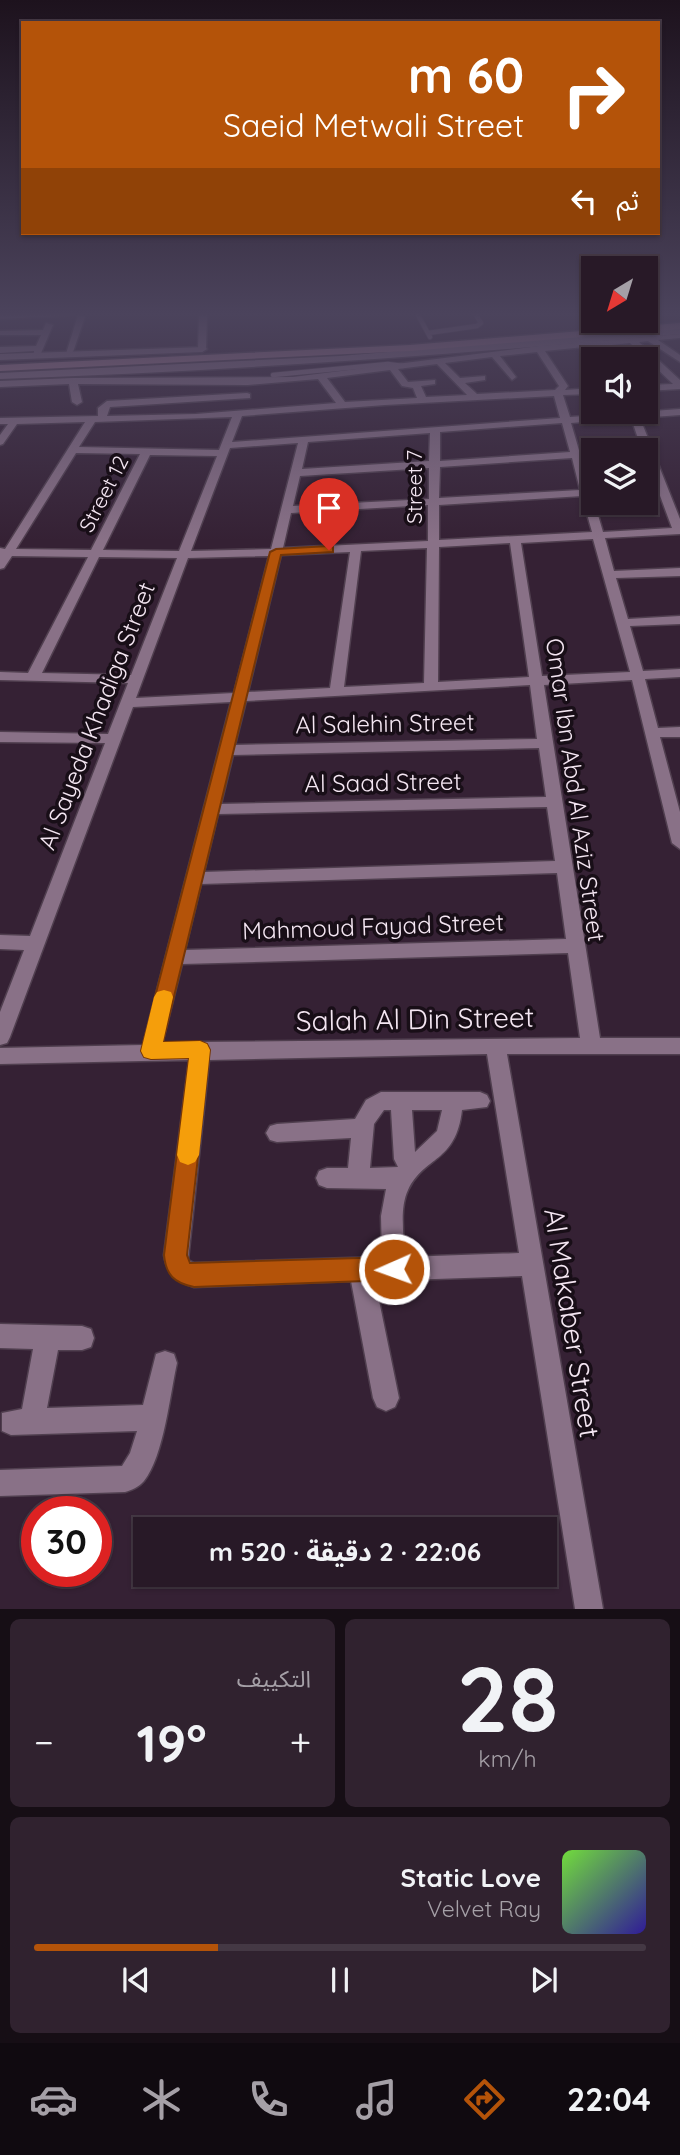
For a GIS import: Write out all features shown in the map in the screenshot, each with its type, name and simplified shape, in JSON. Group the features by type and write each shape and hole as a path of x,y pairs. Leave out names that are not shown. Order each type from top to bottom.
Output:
{"street":[{"path":"75,390 77,402"},
{"path":"123,403 124,390"},
{"path":"245,412 247,390"},
{"path":"331,390 342,405"},
{"path":"418,390 423,400"},
{"path":"468,390 474,397"},
{"path":"72,450 147,452 224,449 304,439 389,417 423,400 581,391"},
{"path":"558,392 581,472"},
{"path":"0,565 4,552 72,450 97,419 103,406 247,396"},
{"path":"0,421 97,419 342,405 435,430 581,419"},
{"name":"Al Sayeda Khadiga Street","path":"0,1037 224,449 245,412"},
{"path":"658,413 680,412"},
{"path":"0,442 15,420"},
{"path":"4,552 183,555 680,531 638,424"},
{"name":"Street 7","path":"432,687 435,430"},
{"path":"151,1051 304,439"},
{"name":"Street 12","path":"33,677 147,452"},
{"path":"295,473 577,455"},
{"path":"286,510 581,493"},
{"path":"592,515 651,733 674,805 680,843"},
{"name":"Omar Ibn Abd Al Aziz Street","path":"515,540 591,1046"},
{"path":"337,692 355,548"},
{"path":"608,575 680,572"},
{"path":"621,623 680,620"},
{"path":"126,703 680,673"},
{"path":"0,676 135,680"},
{"path":"651,733 680,732"},
{"path":"0,738 112,739"},
{"name":"Al Salehin Street","path":"226,750 544,743"},
{"name":"Al Saad Street","path":"212,809 554,802"},
{"path":"194,878 563,867"},
{"path":"0,942 35,943"},
{"name":"Mahmoud Fayad Street","path":"174,957 574,946"},
{"name":"Al Makaber Street","path":"496,1046 589,1609"},
{"name":"Salah Al Din Street","path":"0,1056 200,1050 680,1046"},
{"path":"200,1050 176,1255 177,1265 183,1273 194,1275 532,1264"},
{"path":"401,1101 406,1175"},
{"path":"394,1269 394,1197 406,1175 430,1155 447,1135 452,1123 453,1101"},
{"path":"358,1178 364,1128 374,1103 480,1101"},
{"path":"277,1133 364,1128"},
{"path":"327,1178 406,1175"},
{"path":"361,1270 386,1398"},
{"path":"0,1336 82,1338"},
{"path":"48,1337 21,1422 152,1418"},
{"path":"0,1483 125,1479 132,1475 138,1467 152,1418 164,1363"}],"slow traffic":[{"path":"164,997 151,1051 200,1050 188,1155"}],"route":[{"path":"329,550 276,552 151,1051 200,1050 176,1255 177,1265 183,1273 194,1275 394,1269"}]}
